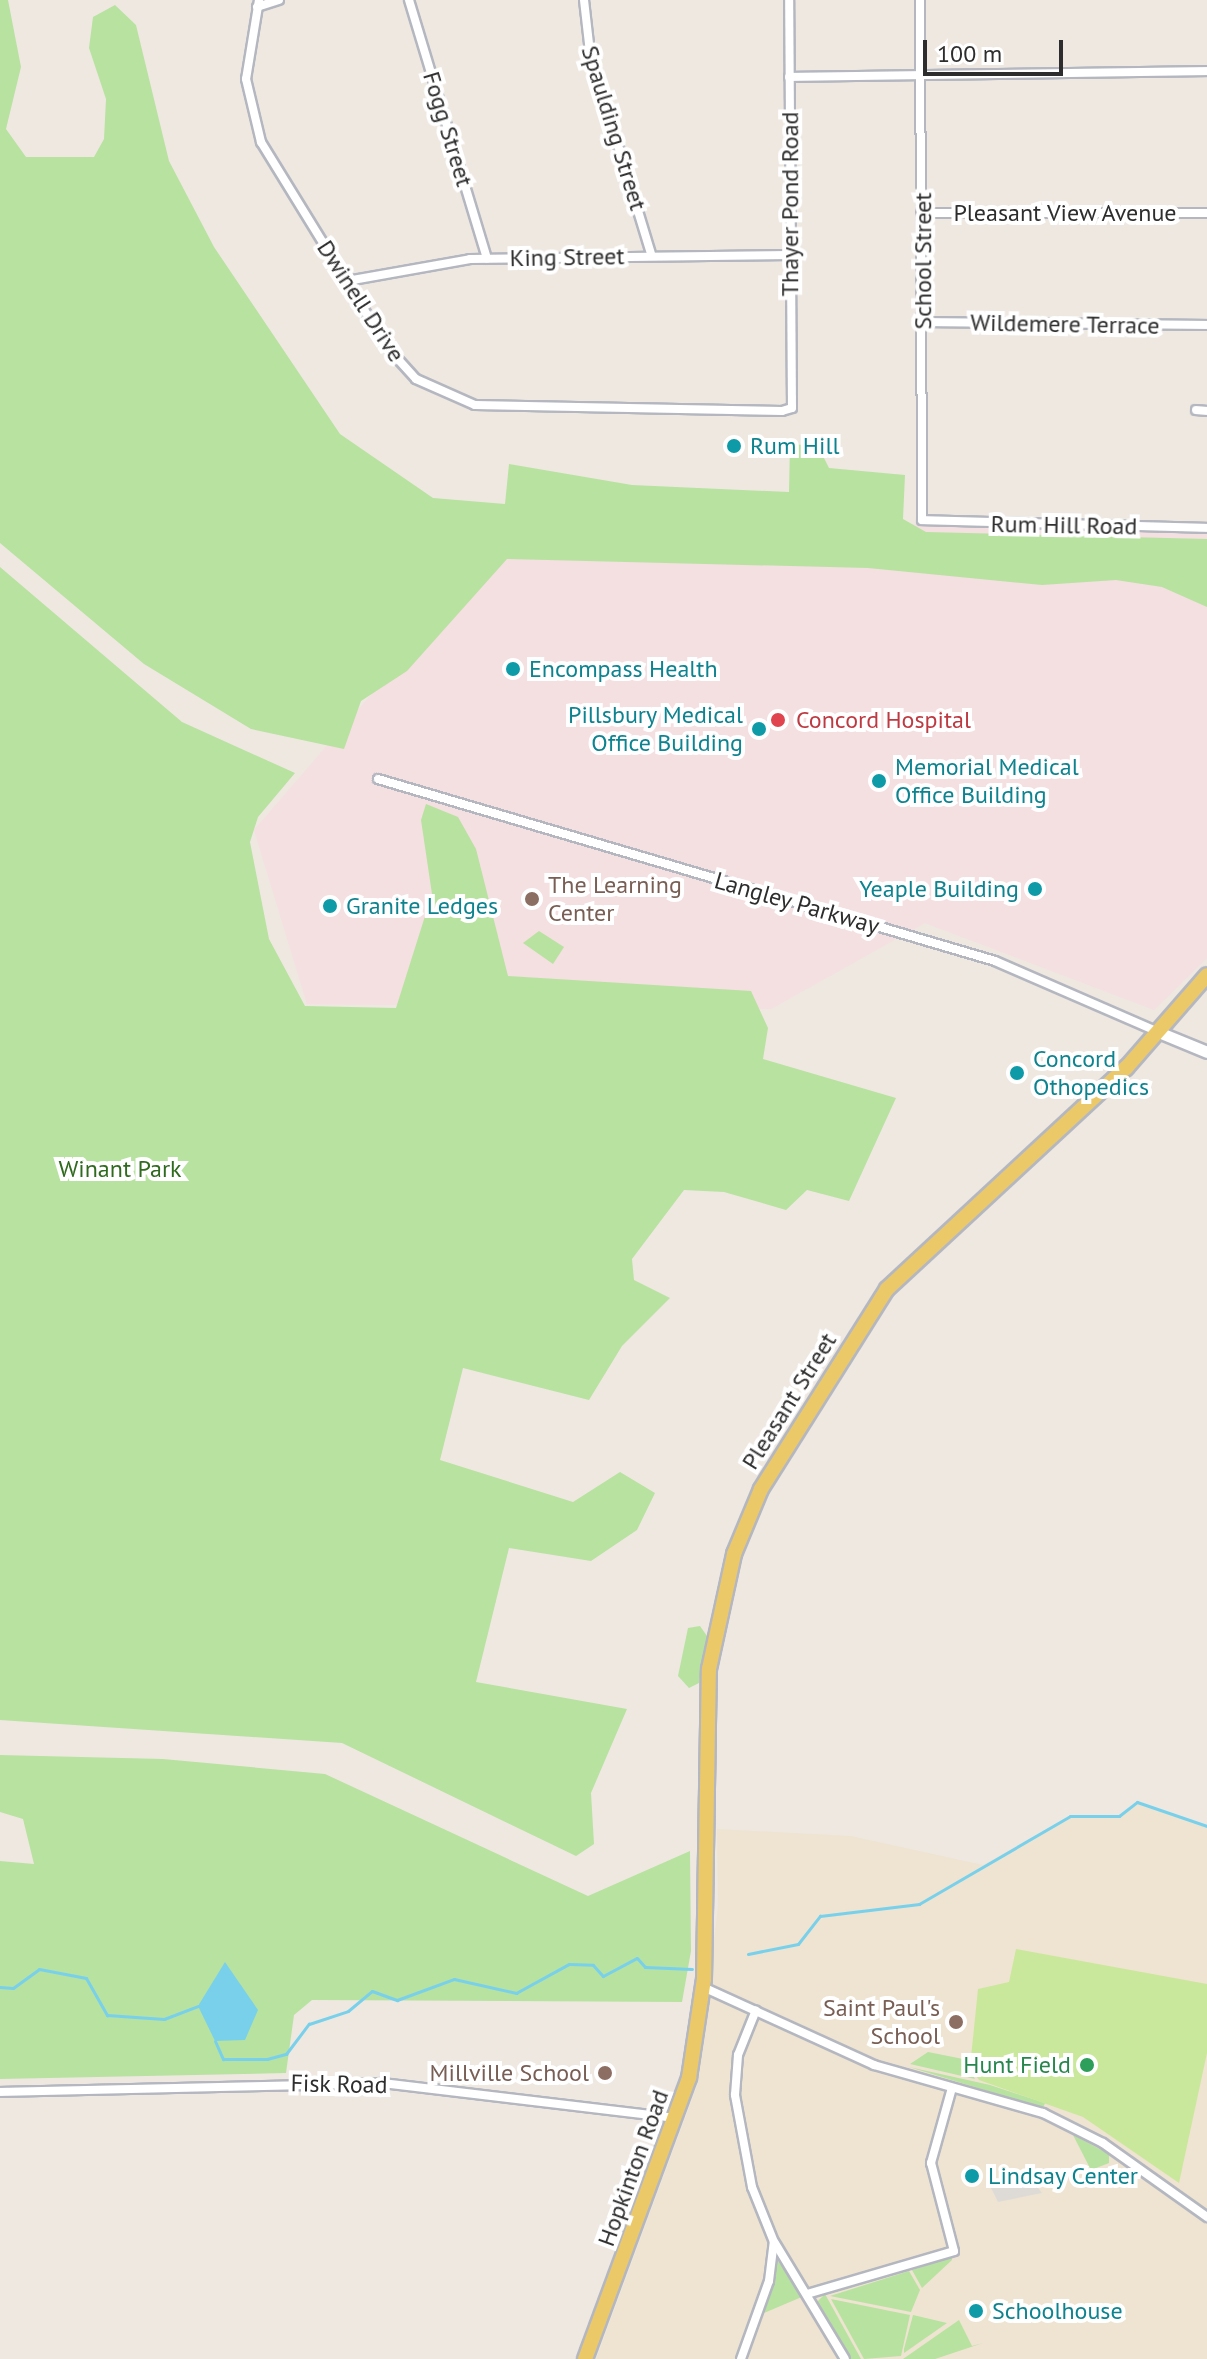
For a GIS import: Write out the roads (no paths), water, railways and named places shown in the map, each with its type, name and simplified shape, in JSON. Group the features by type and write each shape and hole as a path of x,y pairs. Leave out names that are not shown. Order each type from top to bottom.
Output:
{"main road":[{"name":"Pleasant Street","path":"703,1987 709,1669 728,1574 761,1489 887,1289 1156,1031 1207,975"},
{"name":"Hopkinton Road","path":"585,2359 677,2118 703,1987"}],"street":[{"path":"258,3 279,0"},
{"name":"Fogg Street","path":"409,0 487,259"},
{"name":"Spaulding Street","path":"584,0 590,53 651,254"},
{"name":"Thayer Pond Road","path":"789,0 792,408"},
{"name":"School Street","path":"920,0 924,322 922,520"},
{"name":"Dwinell Drive","path":"258,3 246,79 252,122 400,364 454,400 792,408"},
{"path":"789,77 922,78 1207,71"},
{"name":"Pleasant View Avenue","path":"923,213 1207,213"},
{"name":"King Street","path":"347,281 487,259 651,254 790,255"},
{"name":"Wildemere Terrace","path":"924,322 1207,325"},
{"path":"1196,410 1207,411"},
{"name":"Rum Hill Road","path":"922,520 1207,528"},
{"name":"Langley Parkway","path":"378,779 995,961 1207,1052"},
{"path":"703,1987 874,2065 1043,2113 1103,2143 1207,2217"},
{"path":"756,2010 738,2055 735,2095 752,2187 774,2242 845,2359"},
{"name":"Fisk Road","path":"0,2092 367,2082 677,2118"},
{"path":"807,2294 954,2251 931,2163 952,2088"},
{"path":"741,2359 769,2281 774,2242"}],"water":[{"path":"225,1962 258,2010 245,2040 215,2041 198,2006"}],"waterway":[{"path":"748,1954 798,1944 820,1916 919,1904 1070,1816 1119,1816 1137,1802 1207,1826"},
{"path":"215,2041 223,2059 267,2059 286,2054 309,2024 348,2011 372,1991 397,2000 454,1979 516,1993 569,1964 593,1965 603,1976 637,1958 645,1967 692,1969"},
{"path":"0,1987 13,1988 39,1969 86,1978 107,2015 164,2019 198,2006"}],"place":[{"name":"Rum Hill","path":"734,446"},
{"name":"Encompass Health","path":"513,669"},
{"name":"Concord Hospital","path":"778,720"},
{"name":"Pillsbury Medical Office Building","path":"759,729"},
{"name":"Memorial Medical Office Building","path":"879,781"},
{"name":"Yeaple Building","path":"1035,889"},
{"name":"The Learning Center","path":"532,899"},
{"name":"Granite Ledges","path":"330,906"},
{"name":"Concord Othopedics","path":"1017,1073"},
{"name":"Saint Paul's School","path":"956,2022"},
{"name":"Hunt Field","path":"1087,2065"},
{"name":"Millville School","path":"605,2073"},
{"name":"Lindsay Center","path":"972,2176"},
{"name":"Schoolhouse","path":"976,2311"}],"park label":[{"name":"Winant Park","path":"120,1169"}]}
